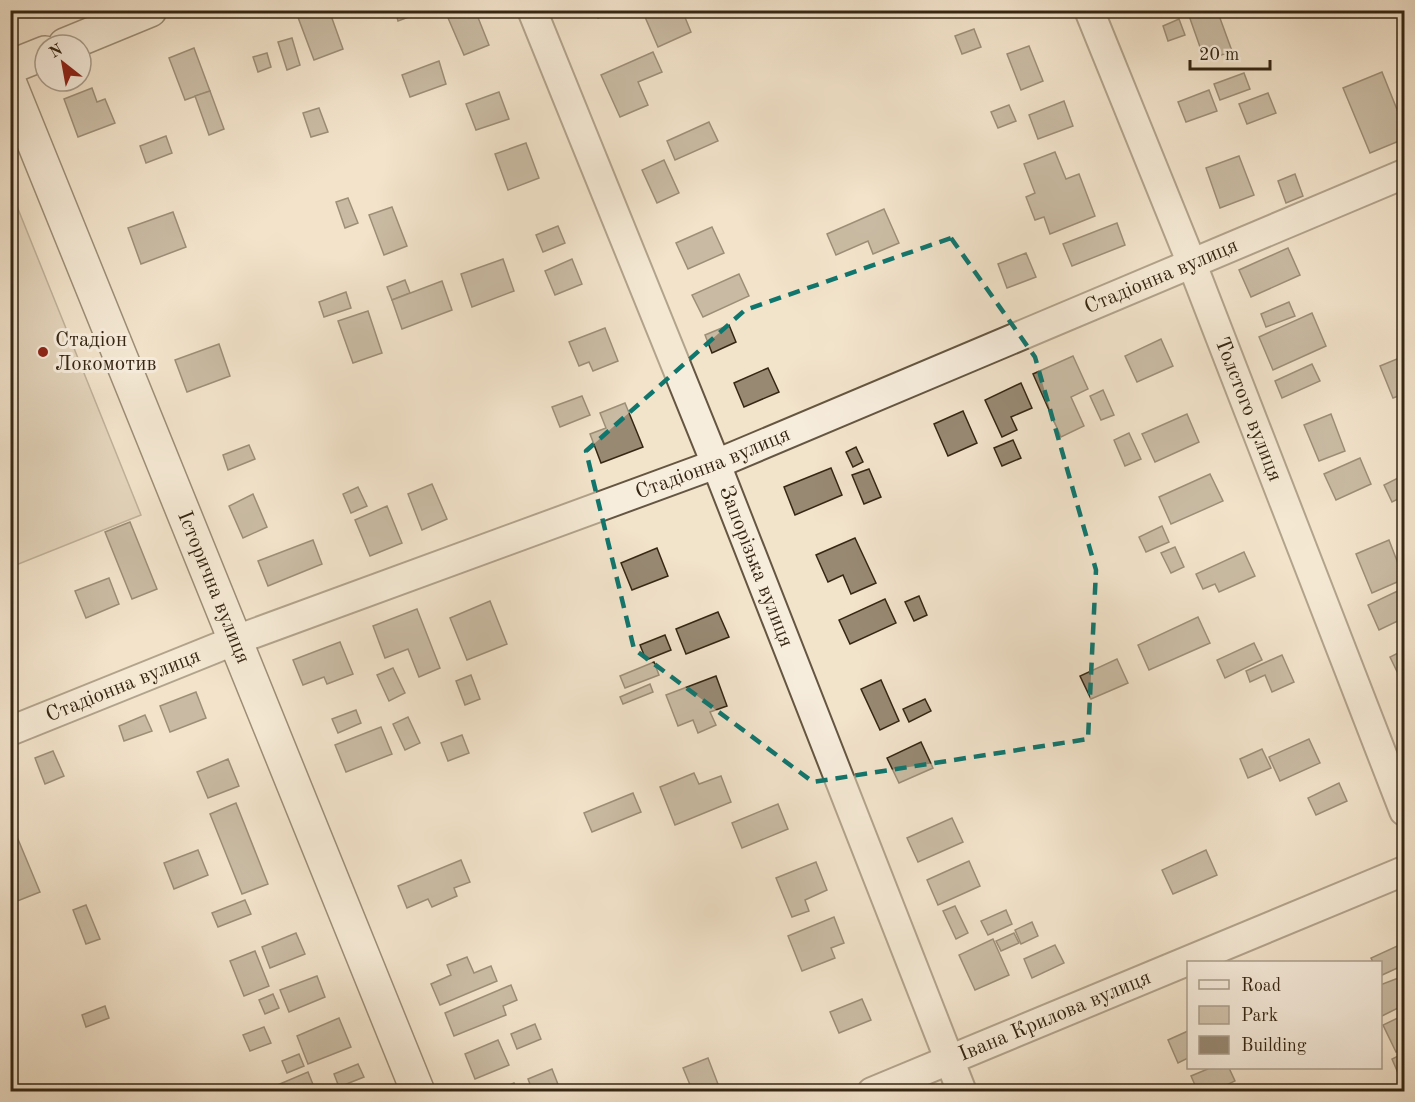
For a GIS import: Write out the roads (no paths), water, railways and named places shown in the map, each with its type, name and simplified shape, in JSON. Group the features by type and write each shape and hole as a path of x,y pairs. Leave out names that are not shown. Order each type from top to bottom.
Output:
{"street":[{"path":"93,33 150,10"},
{"name":"Запорізька вулиця","path":"532,10 716,464 962,1092"},
{"name":"Толстого вулиця","path":"1089,10 1191,264 1404,811"},
{"path":"10,67 33,58"},
{"name":"Історична вулиця","path":"10,84 418,1092"},
{"name":"Стадіонна вулиця","path":"10,730 236,640 716,464 1404,174"},
{"name":"Івана Крилова вулиця","path":"1189,961 1404,871"},
{"name":"Івана Крилова вулиця","path":"872,1092 1187,962"}],"place":[{"name":"Стадіон Локомотив","path":"43,352"}]}
